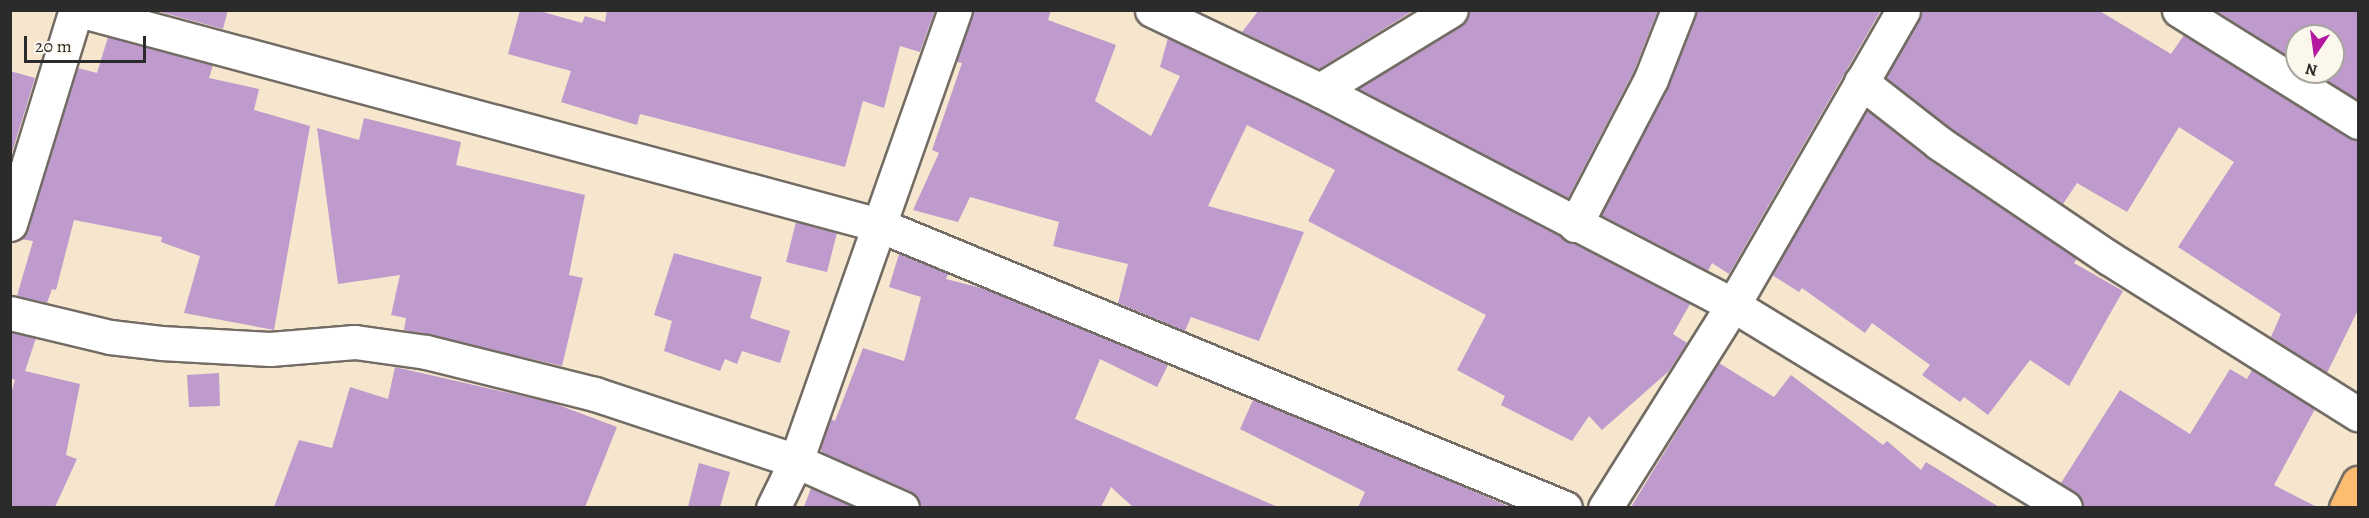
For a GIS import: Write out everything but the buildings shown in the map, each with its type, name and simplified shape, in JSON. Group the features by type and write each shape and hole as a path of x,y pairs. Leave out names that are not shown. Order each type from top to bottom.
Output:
{"main road":[{"path":"2346,507 2358,483"}],"street":[{"path":"10,224 77,10 879,225 1565,507"},
{"path":"773,507 796,461 955,10"},
{"path":"1152,10 1320,90 1575,225 1733,305 2065,507"},
{"path":"1320,90 1451,10"},
{"path":"1575,225 1651,79 1678,10"},
{"path":"1605,507 1733,305 1903,10"},
{"path":"2179,10 2358,122"},
{"path":"1861,82 1939,143 2099,252 2358,414"},
{"path":"10,313 110,337 161,343 270,349 355,342 426,352 595,393 796,461 902,507"}]}
